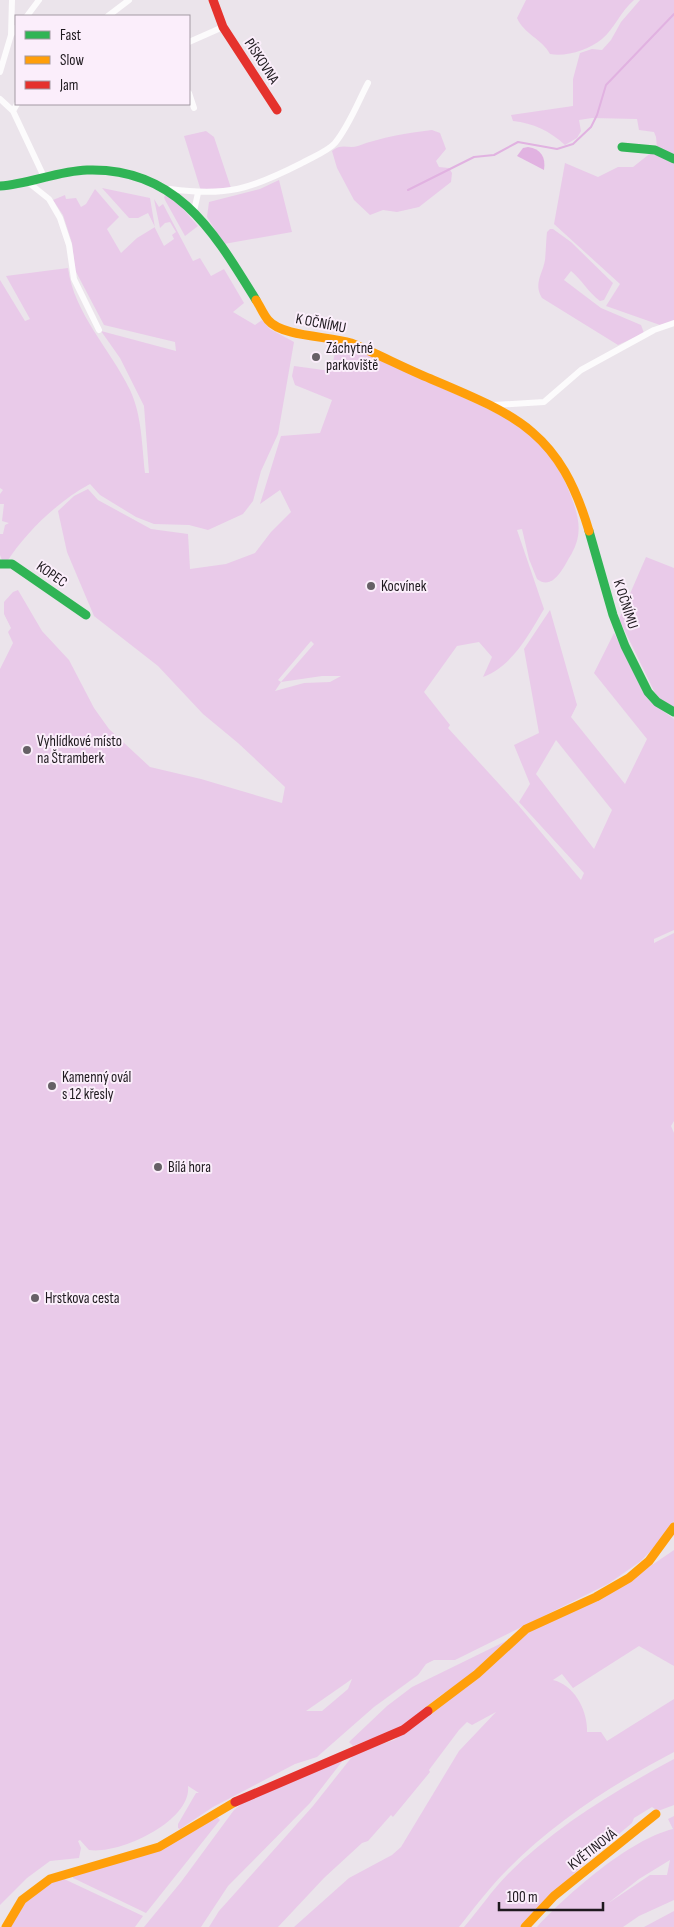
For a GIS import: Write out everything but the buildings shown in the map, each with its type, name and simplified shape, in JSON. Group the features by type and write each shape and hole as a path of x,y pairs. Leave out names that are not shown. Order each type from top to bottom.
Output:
{"street":[{"path":"0,72 10,35 12,0"},
{"path":"28,15 39,0"},
{"path":"109,15 129,0"},
{"name":"PÍSKOVNA","path":"213,0 223,27 277,110"},
{"path":"190,42 223,27"},
{"path":"10,35 15,29"},
{"name":"K OČNÍMU","path":"170,189 198,193 224,193 265,182 329,149 342,132 368,83"},
{"path":"190,96 194,108"},
{"path":"0,99 13,111 44,178"},
{"path":"13,111 16,105"},
{"path":"622,147 655,150 674,159"},
{"name":"K OČNÍMU","path":"0,186 28,183 88,170 147,178 170,189 194,211 210,231 268,321 275,327 293,333 311,333 341,340 493,405 537,434 550,449 567,475 594,545 613,615 625,646 649,692 674,712"},
{"path":"28,183 49,200 60,218 69,245 74,279 99,330"},
{"path":"194,211 198,193"},
{"name":"K OČNÍMU","path":"493,405 544,402 581,370 654,330 674,324"},
{"name":"KOPEC","path":"0,564 12,564 86,614"},
{"path":"6,1927 22,1900 50,1879 159,1847 218,1810 264,1788 403,1730 477,1674 526,1629 596,1597 629,1578 649,1561 674,1527"},
{"name":"KVĚTINOVÁ","path":"525,1927 562,1890 656,1814"}],"shaded area":[{"path":"526,0 634,0 606,35 597,43 577,52 556,55 550,54 520,24 517,18"},
{"path":"640,0 674,0 674,321 660,325 606,306 620,284 554,224 565,163 598,177 618,167 633,167 657,148 654,132 639,130 637,119 592,118 579,120 581,131 577,138 565,145 541,128 513,121 511,115 573,106 573,79 580,53 592,49 602,50 611,40 621,22"},
{"path":"432,130 440,133 446,149 436,161 439,167 449,168 452,173 451,182 419,207 397,212 383,210 370,215 354,200 337,168 332,151 339,147 355,147 376,140"},
{"path":"206,131 214,137 231,188 201,191 184,136"},
{"path":"528,147 542,154 544,170 517,156 523,148"},
{"path":"279,180 292,232 224,244 207,217 209,202 260,189"},
{"path":"102,188 150,198 155,226 148,213 138,218 129,218"},
{"path":"95,189 119,217 107,229 121,253 137,238 155,227 164,246 174,239 172,235 176,232 170,222 165,223 160,228 154,199 159,207 163,204 193,261 200,258 211,276 224,269 244,303 233,312 255,325 262,320 270,329 294,342 278,434 261,471 253,501 243,514 208,530 189,525 154,524 136,517 100,495 90,484 54,509 23,540 6,563 3,563 0,555 0,534 3,534 5,525 9,523 2,521 4,504 0,504 0,494 3,490 0,488 0,280 25,321 30,319 6,276 68,268 72,285 85,316 122,375 134,400 141,431 145,473 149,473 144,406 120,358 101,331 176,351 175,342 104,325 75,270 72,243 63,215 53,200 65,195 66,199 76,198 81,207 86,204"},
{"path":"169,193 198,226 185,236 165,200 164,197"},
{"path":"553,229 571,242 613,283 604,300 600,301 571,271 564,280 601,308 641,325 644,333 618,345 542,298 539,293 538,283 545,260 547,232"},
{"path":"337,344 368,354 510,421 529,434 545,450 559,470 571,496 579,528 576,542 567,563 552,581 542,582 537,579 529,559 522,529 517,530 544,609 532,629 519,649 503,666 483,677 492,657 479,642 457,646 424,692 450,725 448,728 519,806 581,880 584,873 519,802 530,784 514,745 539,733 524,649 550,610 577,705 571,717 625,784 647,739 594,673 614,633 651,702 674,719 674,930 654,939 654,943 674,933 674,1121 671,1126 674,1133 674,1521 660,1541 641,1561 608,1584 455,1660 434,1660 426,1664 418,1675 374,1707 317,1757 295,1764 213,1807 180,1829 178,1824 196,1793 199,1793 188,1786 186,1799 178,1811 166,1823 151,1833 118,1847 102,1850 89,1850 80,1840 78,1841 81,1848 79,1858 50,1861 27,1878 0,1905 0,669 13,643 8,632 11,628 4,614 4,602 13,592 18,590 42,631 69,660 94,708 109,729 150,767 201,779 282,803 285,787 238,743 203,714 158,666 94,616 67,552 58,511 74,496 88,489 98,500 151,529 188,534 190,569 226,564 255,553 271,532 291,512 280,490 260,504 281,436 320,433 332,400 295,385 292,376 294,366 331,371","holes":["311,641 314,644 281,682 278,680","322,676 341,676 330,682 304,683 275,691 281,682","556,740 612,810 594,849 536,774","352,1679 348,1689 322,1711 306,1711"]},
{"path":"646,557 674,568 674,708 661,700 655,693 619,619"},
{"path":"674,1550 674,1666 639,1646 573,1688 562,1674 553,1680 567,1687 578,1700 585,1715 587,1732 601,1732 607,1741 674,1699 674,1752 586,1804 545,1835 501,1876 459,1927 294,1927 349,1878 392,1855 401,1847 459,1751 496,1712 472,1725 467,1722 429,1770 430,1772 393,1817 391,1815 368,1841 362,1843 324,1878 278,1927 209,1927 219,1911 313,1806 355,1753 394,1740 439,1707 523,1634 618,1588"},
{"path":"506,1641 460,1683 441,1695 402,1727 353,1746 349,1742 387,1706 412,1687"},
{"path":"344,1759 310,1803 228,1886 201,1927 144,1927 181,1882 234,1810 248,1799"},
{"path":"674,1759 674,1805 658,1811 652,1807 634,1818 632,1823 588,1860 520,1927 464,1927 502,1880 546,1840 587,1810"},
{"path":"215,1815 220,1820 146,1913 73,1878 73,1874 172,1843"},
{"path":"674,1816 674,1900 639,1916 623,1927 537,1927 565,1899 600,1869 638,1844 673,1829 668,1819","holes":["670,1860 667,1875 650,1875 607,1904 639,1879"]},
{"path":"62,1878 143,1916 135,1927 8,1927 24,1903 36,1891"},
{"path":"674,1911 674,1927 644,1927"}],"waterway":[{"path":"408,190 474,157 494,155 518,142 557,149 573,144 591,127 597,115 606,85 674,14"}],"traffic: fast":[{"path":"622,147 655,150 674,159"},
{"path":"0,186 87,170 118,172 145,179 169,192 190,208 225,251 256,300"},
{"path":"589,531 613,615 625,646 648,692 657,702 674,712"},
{"path":"0,564 12,564 86,615"}],"traffic: slow":[{"path":"256,300 268,320 275,326 295,333 351,343 462,392 512,418 532,432 549,450 564,471 577,498 589,531"},
{"path":"428,1711 477,1674 526,1629 596,1597 629,1578 649,1561 674,1527"},
{"path":"6,1927 22,1900 50,1879 159,1847 235,1802"},
{"path":"525,1927 554,1896 656,1814"}],"traffic: jam":[{"path":"213,0 223,27 277,110"},
{"path":"235,1802 403,1730 428,1711"}],"place":[{"name":"Záchytné parkoviště","path":"316,357"},
{"name":"Kocvínek","path":"371,586"},
{"name":"Vyhlídkové místo na Štramberk","path":"27,750"},
{"name":"Kamenný ovál s 12 křesly","path":"52,1086"},
{"name":"Bílá hora","path":"158,1167"},
{"name":"Hrstkova cesta","path":"35,1298"}]}
